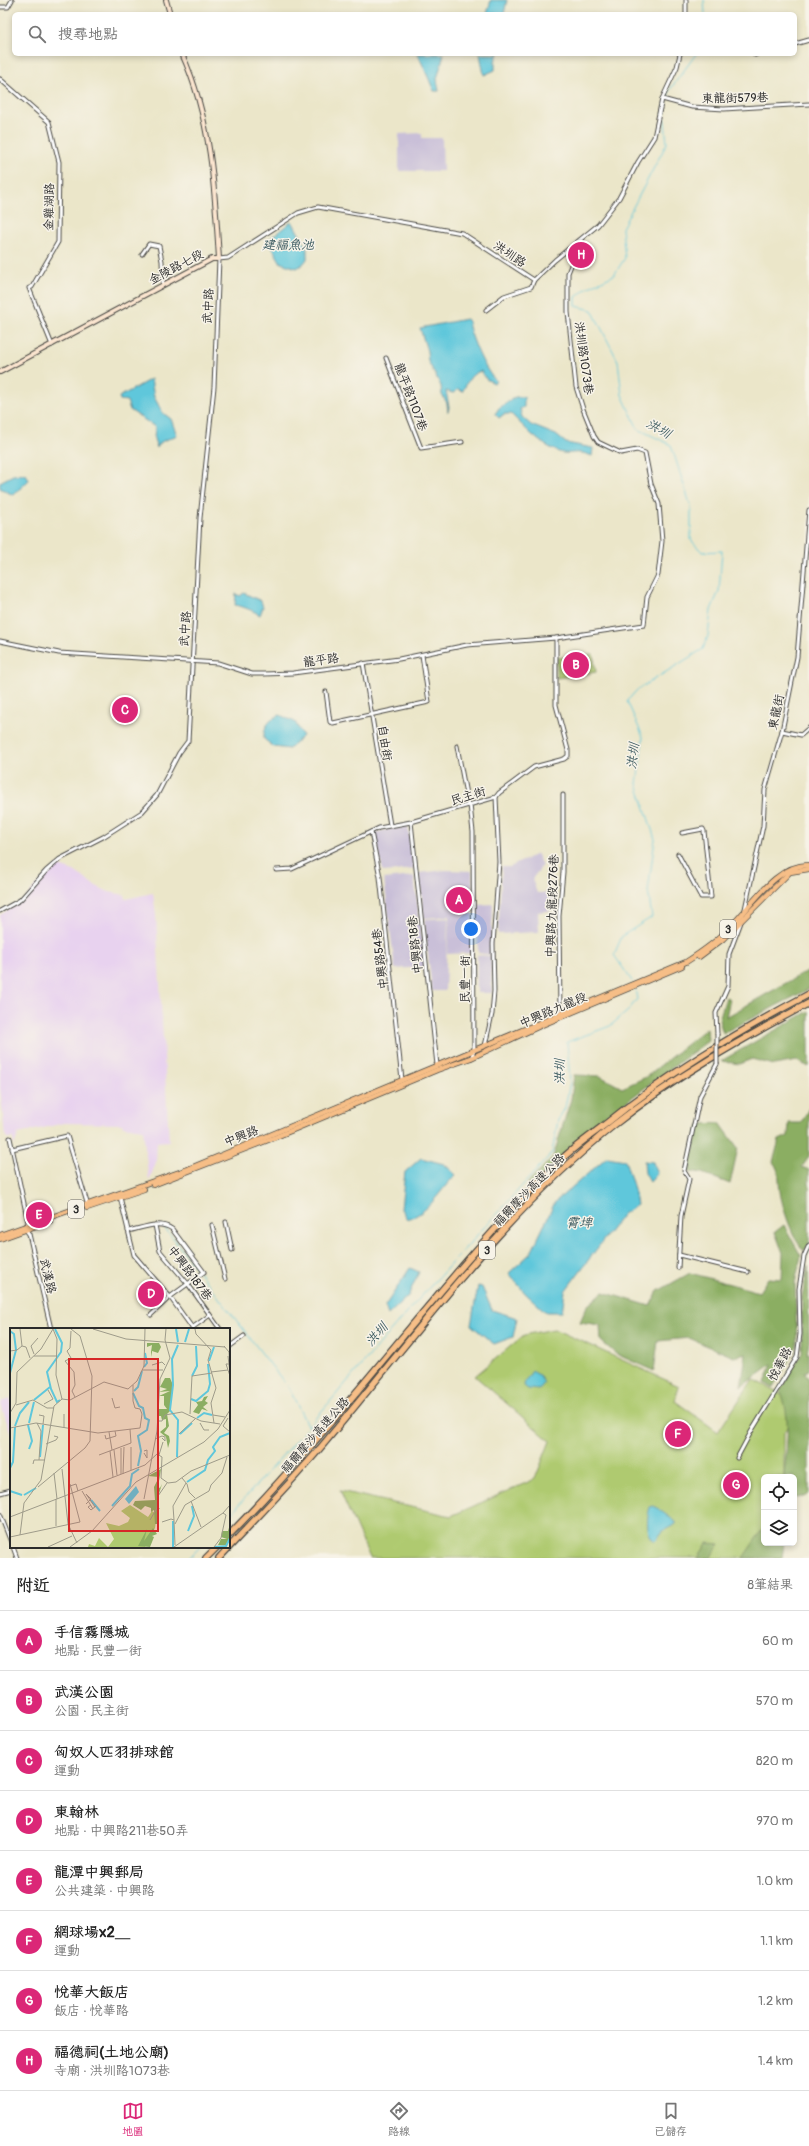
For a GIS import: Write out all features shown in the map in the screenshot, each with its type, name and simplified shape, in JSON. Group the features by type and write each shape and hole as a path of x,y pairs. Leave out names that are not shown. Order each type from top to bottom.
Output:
{"highway":[{"name":"福爾摩沙高速公路","path":"230,1534 323,1434 442,1287 567,1155 661,1081 745,1029 809,994"},
{"name":"福爾摩沙高速公路","path":"230,1546 326,1442 449,1292 532,1199 572,1161 615,1124 668,1086 736,1044 809,1004"},
{"path":"206,1558 216,1548"},
{"name":"福爾摩沙高速公路","path":"219,1558 228,1548"}],"main road":[{"name":"3","path":"638,983 665,975 707,952 743,916 780,875 794,866 809,865"},
{"name":"3","path":"638,983 686,962 699,954 726,932 790,872 809,869"},
{"name":"中興路九龍段","path":"485,1046 638,983"},
{"name":"中興路九龍段","path":"485,1052 560,1015"},
{"name":"中興路","path":"88,1206 120,1197 276,1137 402,1082 437,1065 485,1046"},
{"name":"中興路","path":"0,1239 188,1168 402,1082 485,1052"},
{"name":"中興路","path":"0,1235 26,1228"}],"street":[{"path":"0,7 8,7 12,0"},
{"path":"166,0 169,12"},
{"path":"686,0 686,12"},
{"path":"797,43 809,40"},
{"name":"金陵路七段","path":"0,372 52,346 212,259 219,259 212,160 196,93 183,56"},
{"name":"洪圳路","path":"219,259 228,258 298,213 318,207 462,233 534,280 554,260 598,225 619,198 638,162 654,137 662,99 679,56"},
{"name":"金雞湖路","path":"0,79 49,122 58,162 58,242 32,287 29,288 52,346"},
{"name":"東龍街579巷","path":"662,99 692,107 724,109 809,104"},
{"name":"洪圳路1073巷","path":"582,239 568,273 568,312 576,386 594,436 598,442 621,453 638,450 645,452 651,484 659,504 662,552 658,575 647,597 644,625"},
{"path":"142,254 150,244 153,243 159,246 162,260 163,285"},
{"name":"武中路","path":"0,911 20,900 46,871 60,859 103,837 135,818 157,795 179,753 188,741 191,662 200,518 214,386 219,259"},
{"path":"486,310 504,296 531,287 534,280"},
{"name":"龍平路1107巷","path":"386,358 421,448 462,442"},
{"name":"東龍街","path":"679,1255 681,1216 689,1179 684,1171 700,1096 717,1064 716,1013 728,986 729,954 743,916 763,826 765,790 782,731 797,656 809,510"},
{"path":"804,567 809,568"},
{"name":"龍平路","path":"0,641 59,653 218,663 252,674 264,674 294,673 422,655 467,645 556,638 644,625"},
{"name":"民主街","path":"276,870 292,869 371,832 390,825 411,822 496,797 499,793 534,767 564,759 568,756 568,750 556,705 556,638"},
{"path":"326,692 330,722 372,716 429,702 422,655"},
{"name":"自由街","path":"363,663 390,825"},
{"path":"782,731 801,735 809,728"},
{"name":"民豐一街","path":"457,746 473,832 474,1051 471,1058"},
{"name":"中興路九龍段276巷","path":"560,1015 559,916 563,872 563,796"},
{"path":"485,1052 492,1014 494,991 493,944 499,862 496,797"},
{"name":"中興路18巷","path":"411,822 437,1065"},
{"path":"678,854 702,897 711,897 704,831 702,829 682,833"},
{"name":"中興路54巷","path":"371,832 380,877 402,1082"},
{"path":"12,1149 67,1136 88,1206"},
{"name":"武漢路","path":"10,1138 28,1222 26,1228 29,1234 51,1328"},
{"path":"120,1197 134,1255 170,1297 191,1328"},
{"path":"226,1222 232,1250"},
{"path":"128,1231 155,1225 166,1225 172,1229 202,1274 170,1297 151,1315"},
{"name":"中興路187巷","path":"155,1225 160,1251 188,1284 219,1328"},
{"path":"212,1225 225,1279"},
{"name":"悅華路","path":"738,1458 751,1432 797,1357 800,1334 799,1289 801,1271 809,1245"},
{"path":"678,1268 679,1255 748,1272"},
{"path":"144,1291 155,1281"},
{"path":"193,1328 210,1315"},
{"path":"230,1346 244,1336"},
{"path":"230,1341 233,1345"},
{"path":"0,1493 10,1490"},
{"path":"0,1514 10,1539"},
{"path":"13,1548 17,1558"}],"shaded area":[{"path":"422,133 422,138 442,138 443,171 399,171 399,134"},
{"path":"408,826 414,869 383,872 375,833 388,829"},
{"path":"537,854 542,866 532,879 537,893 555,892 555,910 538,912 539,932 498,934 502,867 510,867"},
{"path":"59,866 74,871 94,885 109,892 125,895 126,899 153,893 156,916 169,1141 157,1142 156,1162 149,1181 143,1129 123,1126 122,1124 64,1123 18,1134 14,1146 13,1138 7,1138 5,1135 0,1088 0,915 24,900 35,886"},
{"path":"446,870 472,871 473,953 447,954 449,916 424,918 419,873"},
{"path":"414,876 425,964 423,967 395,969 384,879"},
{"path":"493,904 491,955 478,953 477,905"},
{"path":"448,918 445,991 432,991 424,919"},
{"path":"477,955 491,956 492,993 477,993"},
{"path":"10,1399 10,1431 0,1402"}],"green space":[{"path":"593,654 596,672 557,678 557,658"},
{"path":"809,970 809,989 723,1033 719,1020 726,997 730,999 726,1017"},
{"path":"809,1011 809,1067 797,1061 774,1065 752,1059 739,1064 721,1061"},
{"path":"707,1028 708,1041 607,1116 530,1187 528,1183 553,1157 571,1099 574,1075 600,1076 622,1088 646,1077"},
{"path":"809,1108 809,1157 802,1167 809,1170 809,1244 804,1251 792,1231 786,1214 781,1198 778,1173 773,1162 779,1140 788,1136 789,1123 801,1123"},
{"path":"720,1123 738,1148 730,1184 702,1173 689,1171 699,1124"},
{"path":"784,1225 801,1256 795,1283 797,1346 773,1388 765,1383 772,1364 741,1387 746,1354 734,1357 689,1338 658,1341 654,1371 616,1354 601,1341 600,1325 580,1322 587,1306 603,1292 650,1306 658,1291 690,1273 759,1292 768,1278 782,1279 783,1253 775,1232"},
{"path":"808,1266 809,1341 807,1354 809,1353 809,1370 805,1372 809,1380 809,1494 798,1498 797,1474 784,1474 787,1422 784,1400 780,1390 802,1353 802,1297"},
{"path":"554,1329 679,1386 675,1401 718,1432 753,1379 799,1403 784,1433 784,1474 761,1474 761,1546 763,1546 761,1558 370,1558 340,1491 451,1516 535,1479 550,1441 475,1376 524,1335"},
{"path":"761,1531 761,1546 784,1546 782,1558 743,1558"},
{"path":"707,1543 720,1544 710,1558 698,1558"}],"water":[{"path":"491,0 507,0 504,12 488,12"},
{"path":"419,56 443,56 437,79 439,91 434,91"},
{"path":"480,56 497,56 495,61 495,70 484,75"},
{"name":"建福魚池","path":"292,221 307,249 307,259 297,268 281,263 268,240"},
{"path":"466,319 483,363 497,381 494,383 486,379 481,371 477,372 471,377 462,392 459,389 453,393 446,391 449,407 448,412 447,403 442,395 441,386 428,361 427,351 420,328"},
{"path":"151,379 154,397 163,413 171,419 177,435 161,442 157,448 154,439 155,427 130,410 127,401 120,400 119,397"},
{"path":"515,397 524,397 524,407 520,409 522,417 531,425 556,435 566,443 593,448 592,456 582,453 559,452 545,445 511,414 504,414 499,418 495,414 499,408"},
{"path":"26,474 29,480 13,495 0,488 0,482 13,475"},
{"path":"244,593 261,601 263,607 260,615 241,606 235,605 236,594 240,596"},
{"path":"280,715 295,722 303,736 289,749 274,747 264,739 266,728 270,721"},
{"name":"霄埤","path":"607,1157 625,1160 634,1189 637,1205 623,1214 565,1291 562,1312 546,1312 525,1293 509,1273 531,1253 555,1202"},
{"path":"421,1158 444,1164 456,1175 422,1212 407,1219 401,1209 405,1172"},
{"path":"644,1161 653,1162 657,1174 650,1182 645,1173"},
{"path":"410,1268 419,1272 408,1296 388,1315 385,1306"},
{"path":"478,1286 482,1287 492,1310 517,1318 513,1337 494,1344 471,1325"},
{"path":"532,1371 539,1375 544,1383 539,1390 528,1389 524,1386 525,1381"},
{"path":"654,1506 676,1522 676,1524 663,1531 655,1541 648,1530 648,1516 650,1507"}],"waterway":[{"name":"洪圳","path":"704,0 705,12"},
{"name":"洪圳","path":"667,99 669,91 695,56"},
{"name":"洪圳","path":"632,981 614,955 622,936 652,917 648,891 655,839 637,784 643,737 627,701 637,690 703,649 708,636 711,610 719,591 722,551 702,552 691,540 691,507 671,445 638,429 622,395 618,361 592,310 576,306 576,297 587,288 614,275 625,258 622,228 667,143 664,114 666,102"},
{"name":"洪圳","path":"302,1434 408,1311 552,1153 558,1120 565,1108 570,1082 567,1042 610,1026 628,1011 637,999 635,988"},
{"path":"165,1228 284,1382"},
{"path":"288,1386 308,1427"},
{"name":"洪圳","path":"230,1515 298,1438"},
{"name":"洪圳","path":"189,1558 199,1548"}],"place":[{"name":"福德祠(土地公廟)","path":"581,255"},
{"name":"武漢公園","path":"576,665"},
{"name":"匈奴人匹羽排球館","path":"125,710"},
{"name":"手信霧隱城","path":"459,900"},
{"name":"龍潭中興郵局","path":"39,1215"},
{"name":"東翰林","path":"151,1294"},
{"name":"網球場x2＿","path":"678,1434"},
{"name":"悅華大飯店","path":"736,1485"}]}
